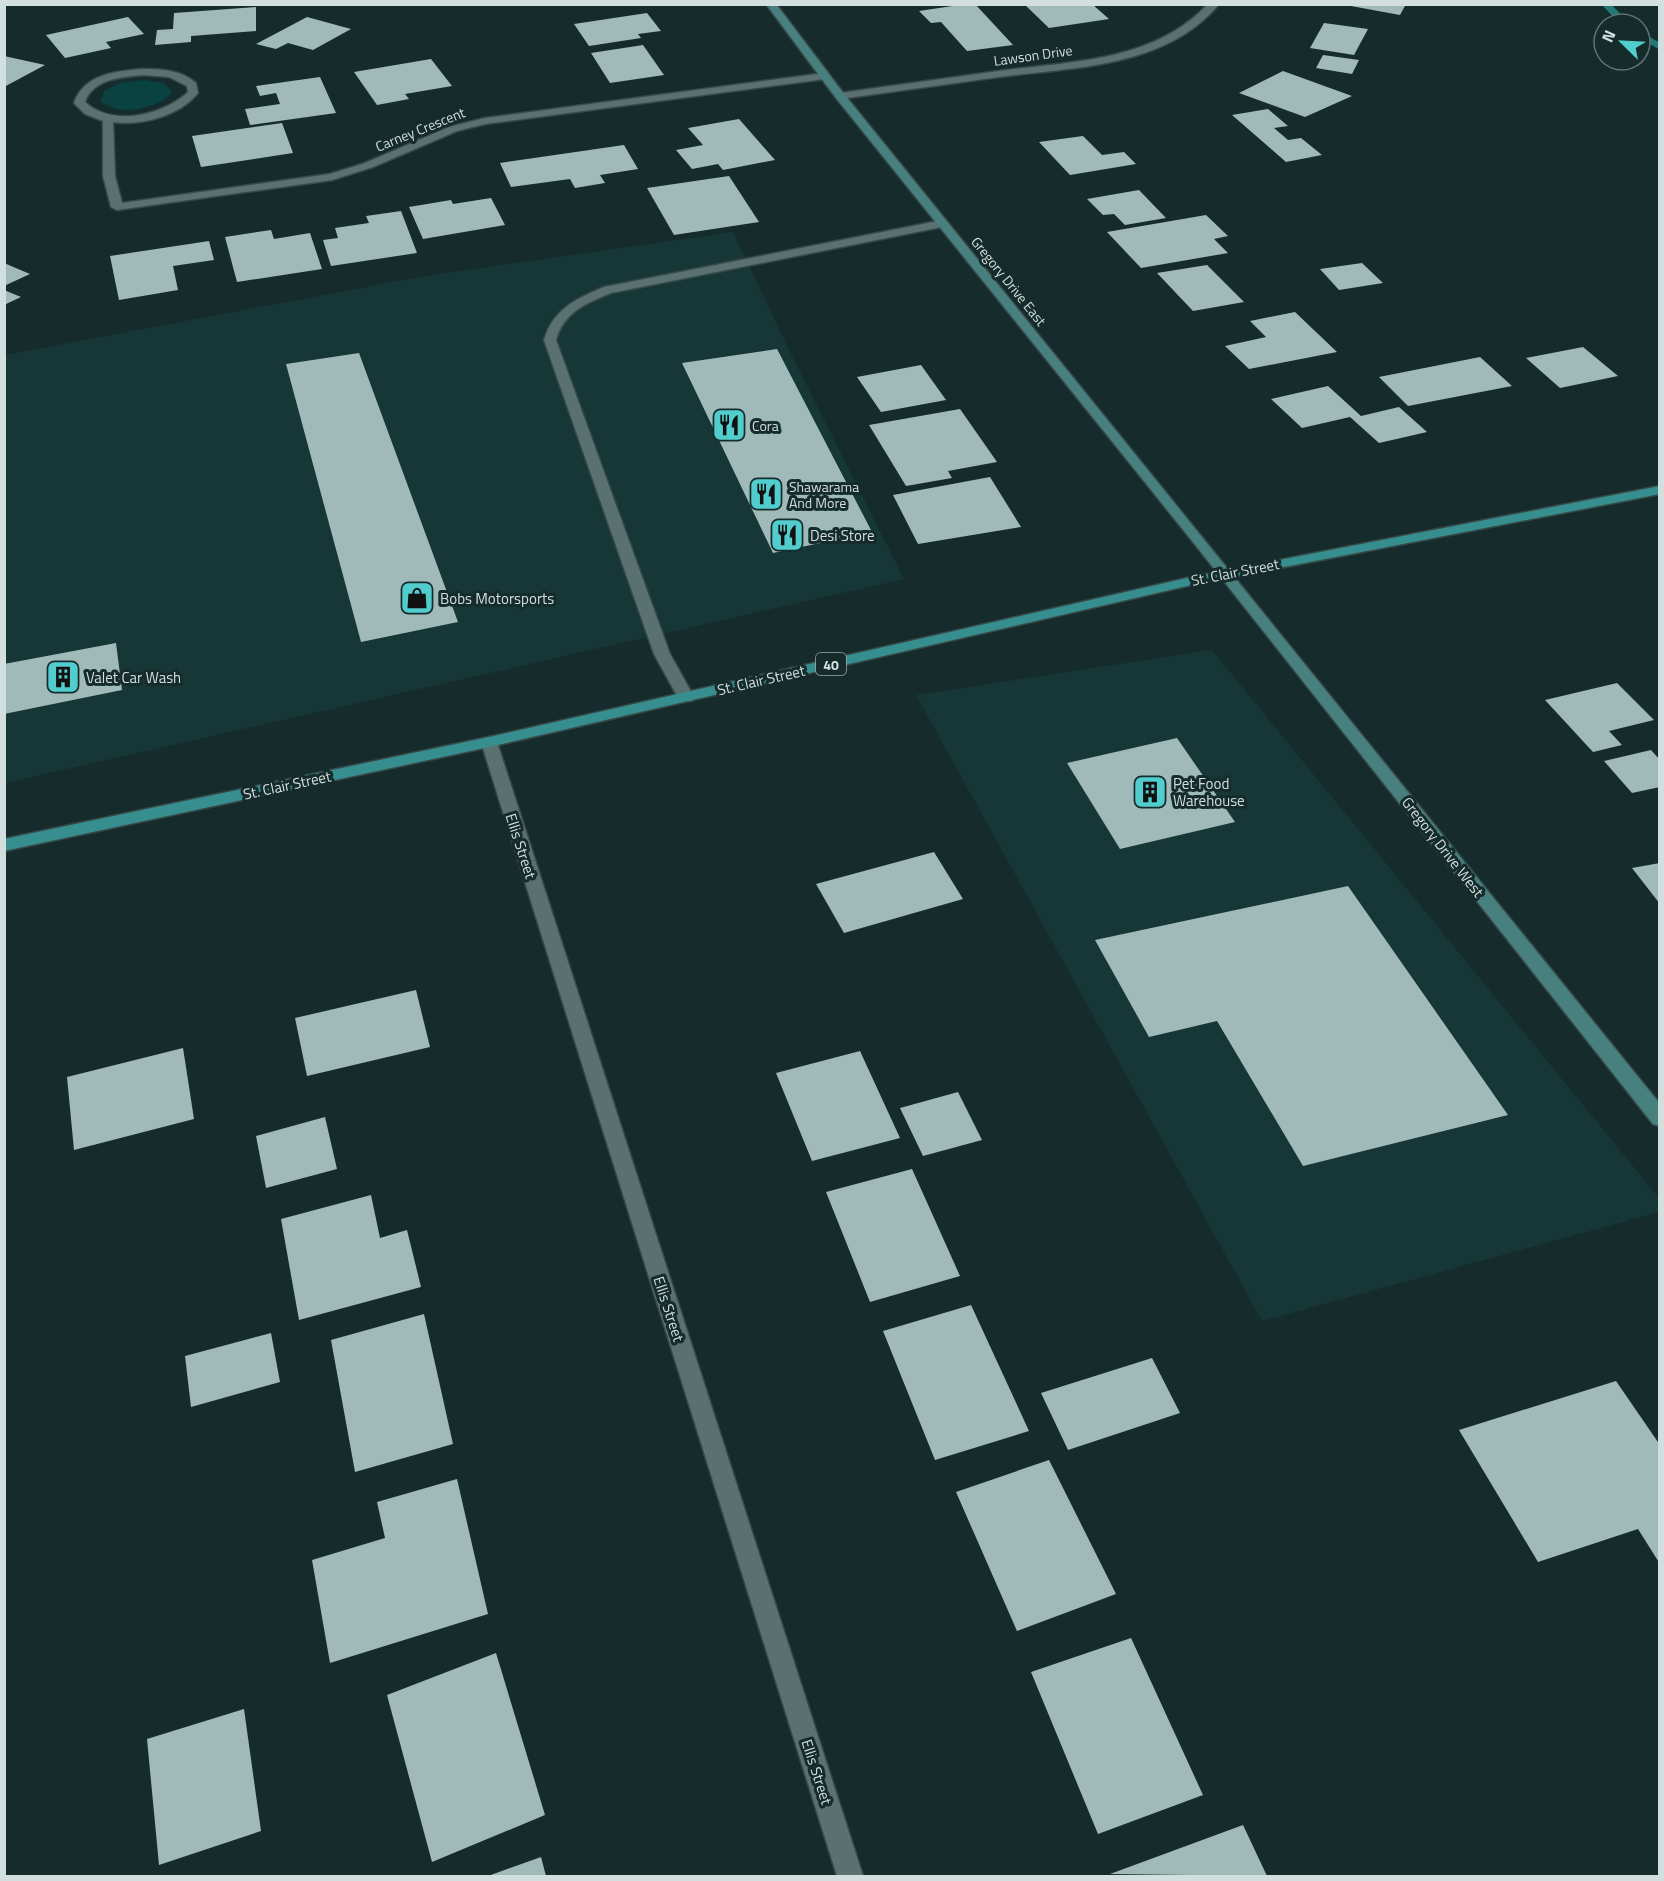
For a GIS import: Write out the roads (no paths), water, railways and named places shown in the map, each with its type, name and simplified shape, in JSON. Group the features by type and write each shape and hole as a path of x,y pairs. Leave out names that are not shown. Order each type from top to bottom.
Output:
{"main road":[{"name":"St. Clair Street","path":"4,845 489,742 1226,574 1659,490"}],"street":[{"name":"Gregory Drive East","path":"771,4 840,96 1226,574"},
{"name":"Lawson Drive","path":"840,96 1117,58 1181,34 1197,24 1214,4"},
{"path":"159,72 186,79 192,85 193,93 176,108 142,117 108,118 93,114 79,103 86,89 110,77 159,72"},
{"name":"Carney Crescent","path":"108,118 109,176 117,207 332,177 369,165 453,129 485,121 825,76"},
{"path":"686,697 662,654 550,340 552,328 559,315 574,305 608,290 944,224"},
{"name":"Gregory Drive West","path":"1226,574 1659,1119"},
{"name":"Ellis Street","path":"489,742 850,1876"}],"waterway":[{"path":"1605,4 1613,12"},
{"path":"1652,42 1660,47"}],"place":[{"name":"Cora","path":"729,425"},
{"name":"Shawarama And More","path":"766,494"},
{"name":"Desi Store","path":"787,535"},
{"name":"Bobs Motorsports","path":"417,598"},
{"name":"Valet Car Wash","path":"63,677"},
{"name":"Pet Food Warehouse","path":"1150,792"}]}
